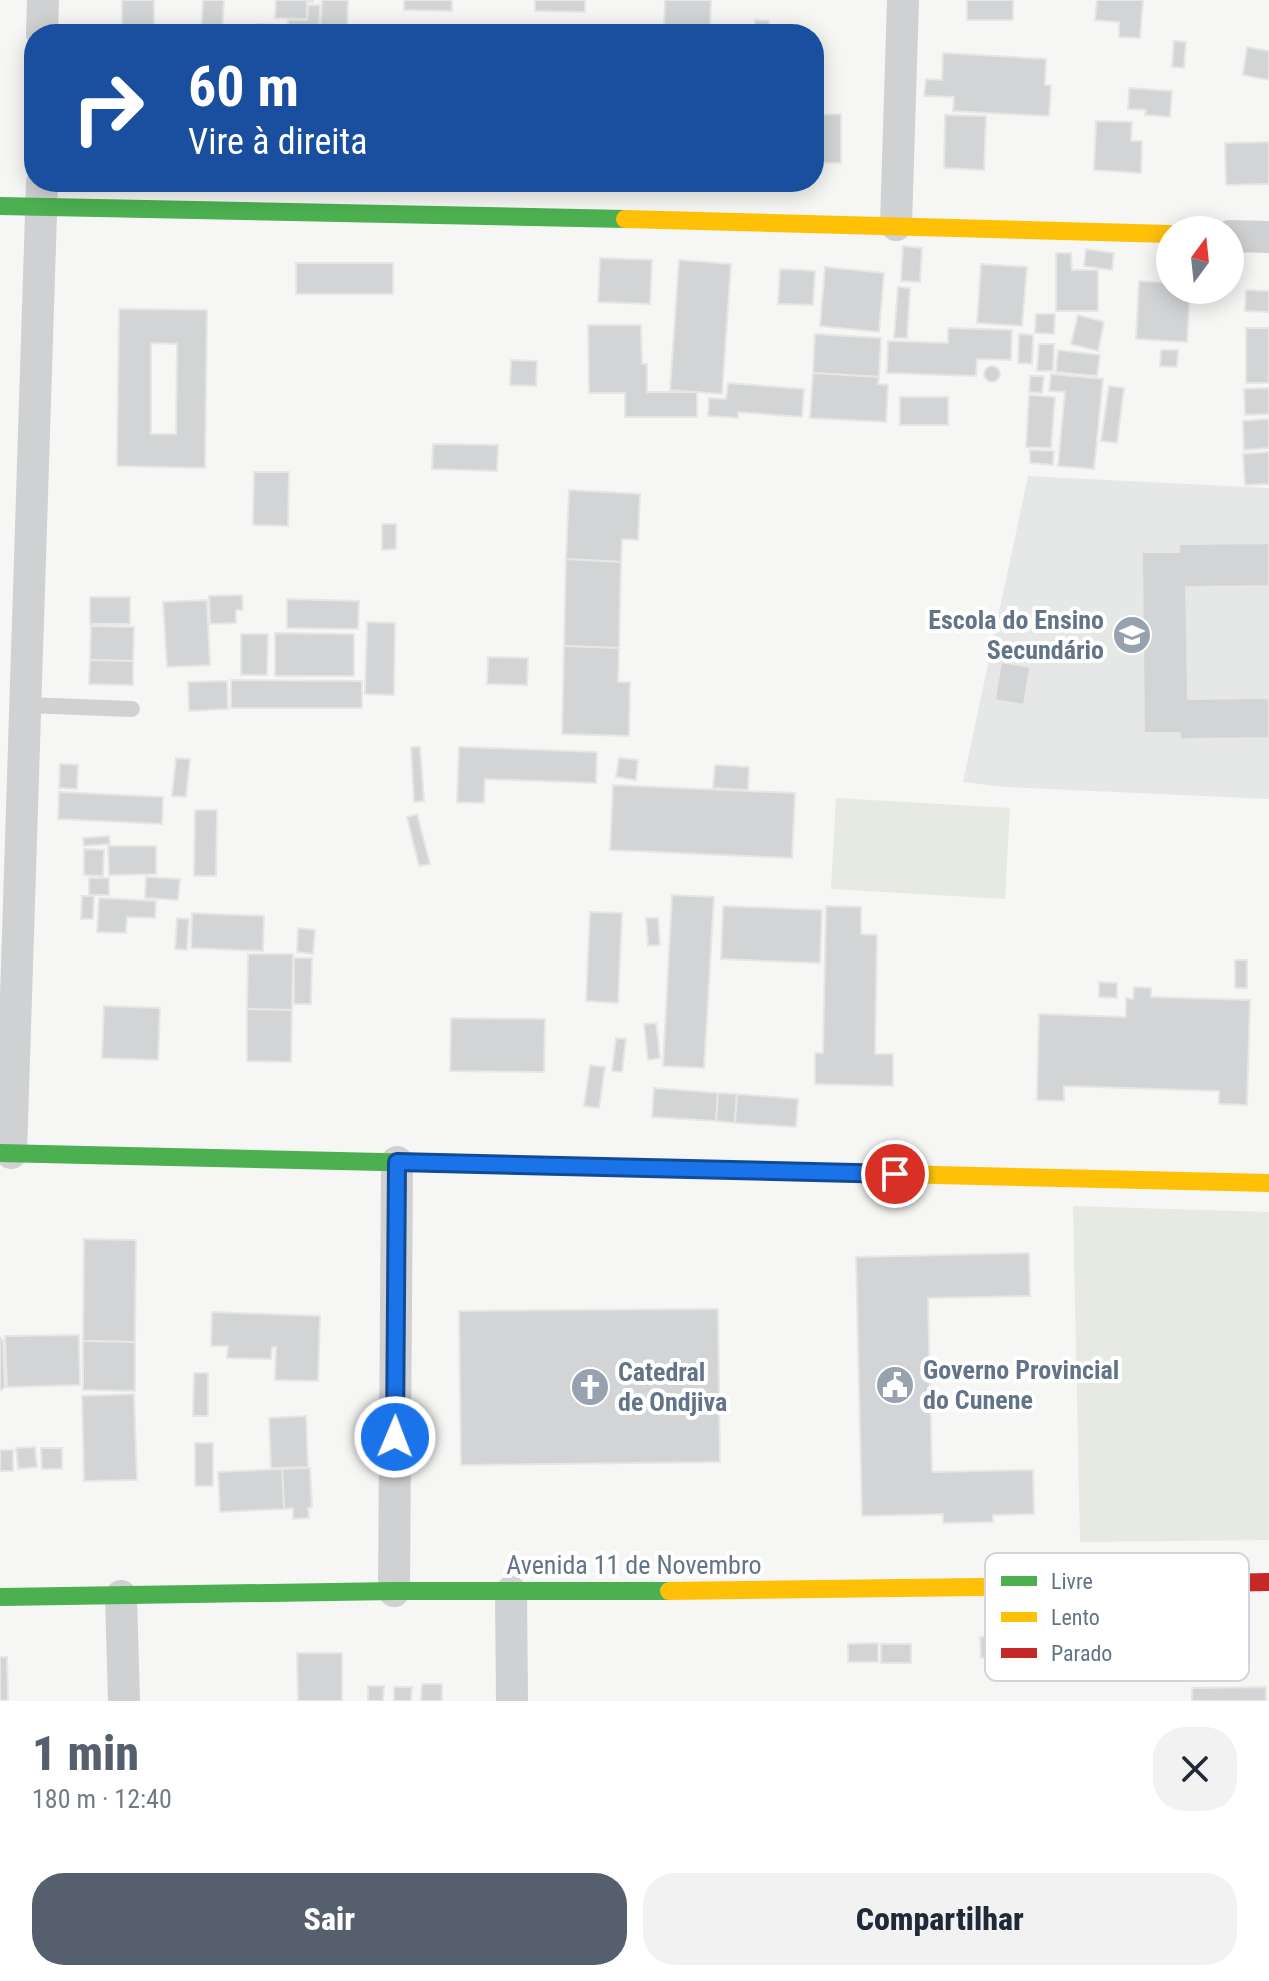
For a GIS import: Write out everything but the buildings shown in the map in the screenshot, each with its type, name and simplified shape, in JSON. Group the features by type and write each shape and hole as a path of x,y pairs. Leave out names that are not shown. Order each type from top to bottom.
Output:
{"street":[{"path":"42,24 43,0"},
{"path":"896,225 903,0"},
{"path":"42,194 25,705 5,1153 1269,1183"},
{"path":"0,206 42,194 1156,234"},
{"path":"1244,236 1269,237"},
{"path":"394,1591 397,1162"},
{"name":"Avenida 11 de Novembro","path":"1249,1582 1269,1582"},
{"name":"Avenida 11 de Novembro","path":"0,1597 985,1587"},
{"path":"511,1592 512,1701"},
{"path":"121,1596 124,1701"}],"lane":[{"path":"25,705 132,709"}],"shaded area":[{"name":"Escola do Ensino Secundário","path":"1028,476 1269,488 1269,799 1004,787 963,782"},
{"path":"836,798 1010,808 1005,899 831,889"},
{"path":"1073,1206 1269,1212 1269,1540 1080,1542"}],"traffic: fast":[{"path":"0,206 625,219"},
{"path":"0,1153 684,1169"},
{"path":"0,1597 394,1591 669,1591"}],"traffic: slow":[{"path":"625,219 1156,234"},
{"path":"684,1169 1269,1183"},
{"path":"669,1591 985,1587"}],"traffic: jam":[{"path":"1249,1582 1269,1582"}],"place":[{"name":"Escola do Ensino Secundário","path":"1132,635"},
{"name":"Governo Provincial do Cunene","path":"895,1385"},
{"name":"Catedral de Ondjiva","path":"590,1387"}],"route":[{"path":"395,1437 397,1162 895,1174"}]}
